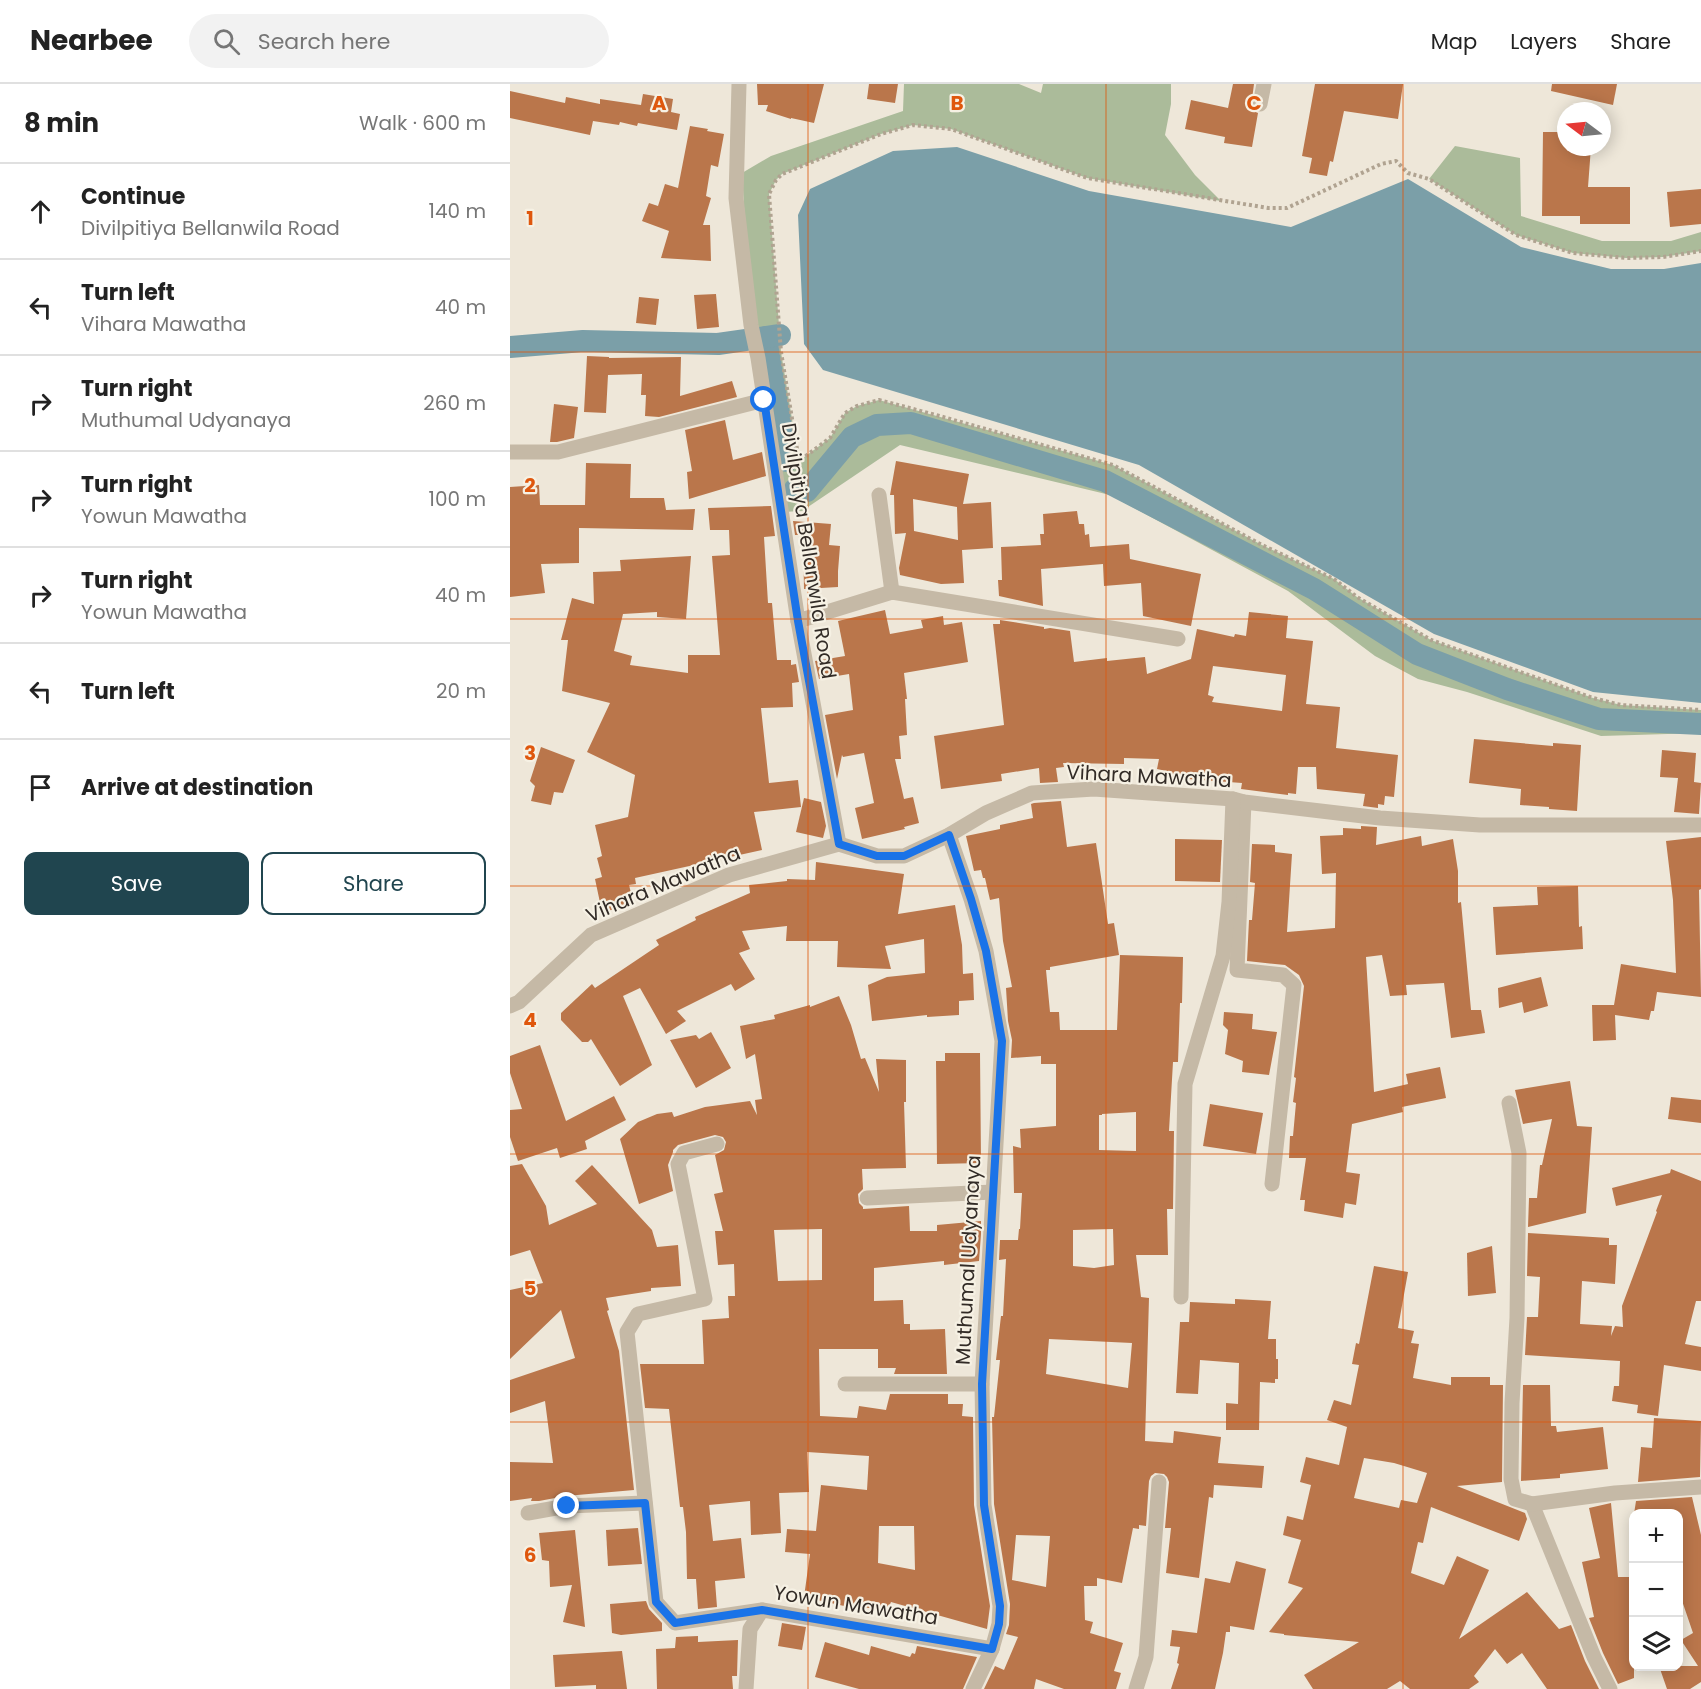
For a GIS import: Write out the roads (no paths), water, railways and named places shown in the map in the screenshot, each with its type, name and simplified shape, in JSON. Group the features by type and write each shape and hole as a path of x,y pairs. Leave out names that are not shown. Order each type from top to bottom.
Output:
{"street":[{"name":"Divilpitiya Bellanwila Road","path":"739,84 736,198 751,325 798,621 839,844"},
{"path":"1260,104 1264,84"},
{"path":"510,452 558,452 764,400"},
{"path":"879,495 892,592"},
{"path":"798,621 892,592 1178,639"},
{"name":"Vihara Mawatha","path":"510,1006 519,1002 591,935 729,875 839,844 877,856 904,856 949,835 986,813 1032,793 1094,789 1239,801 1380,818 1480,825 1701,825"},
{"path":"1239,801 1237,970 1283,975 1294,985 1272,1184"},
{"path":"1181,1297 1185,1084 1223,956 1239,801"},
{"name":"Muthumal Udyanaya","path":"949,835 986,951 1002,1041 982,1384 984,1505 1000,1606 999,1624 992,1649 973,1689"},
{"path":"1509,1103 1519,1153 1517,1318 1512,1403 1511,1479 1515,1498 1532,1504 1615,1493 1701,1487"},
{"name":"Yowun Mawatha","path":"717,1144 684,1154 678,1164 705,1299 638,1314 627,1332 656,1602 675,1623 762,1610 992,1649"},
{"path":"867,1198 993,1192"},
{"path":"845,1384 982,1384"},
{"path":"1136,1689 1146,1657 1159,1482"},
{"path":"528,1513 567,1506 645,1503"},
{"path":"1532,1504 1594,1657 1610,1689"},
{"path":"746,1689 750,1629 762,1610"}],"water":[{"path":"957,147 1089,191 1291,227 1408,179 1521,247 1611,269 1664,269 1701,263 1701,703 1593,692 1434,634 1139,465 823,370 804,344 798,215 810,189 893,151"}],"waterway":[{"path":"510,347 583,341 718,344 780,335"},
{"path":"766,337 787,461"},
{"path":"795,489 807,491 852,437 877,425 911,423 1105,481 1314,589 1417,654 1507,689 1599,719 1701,724"}]}
